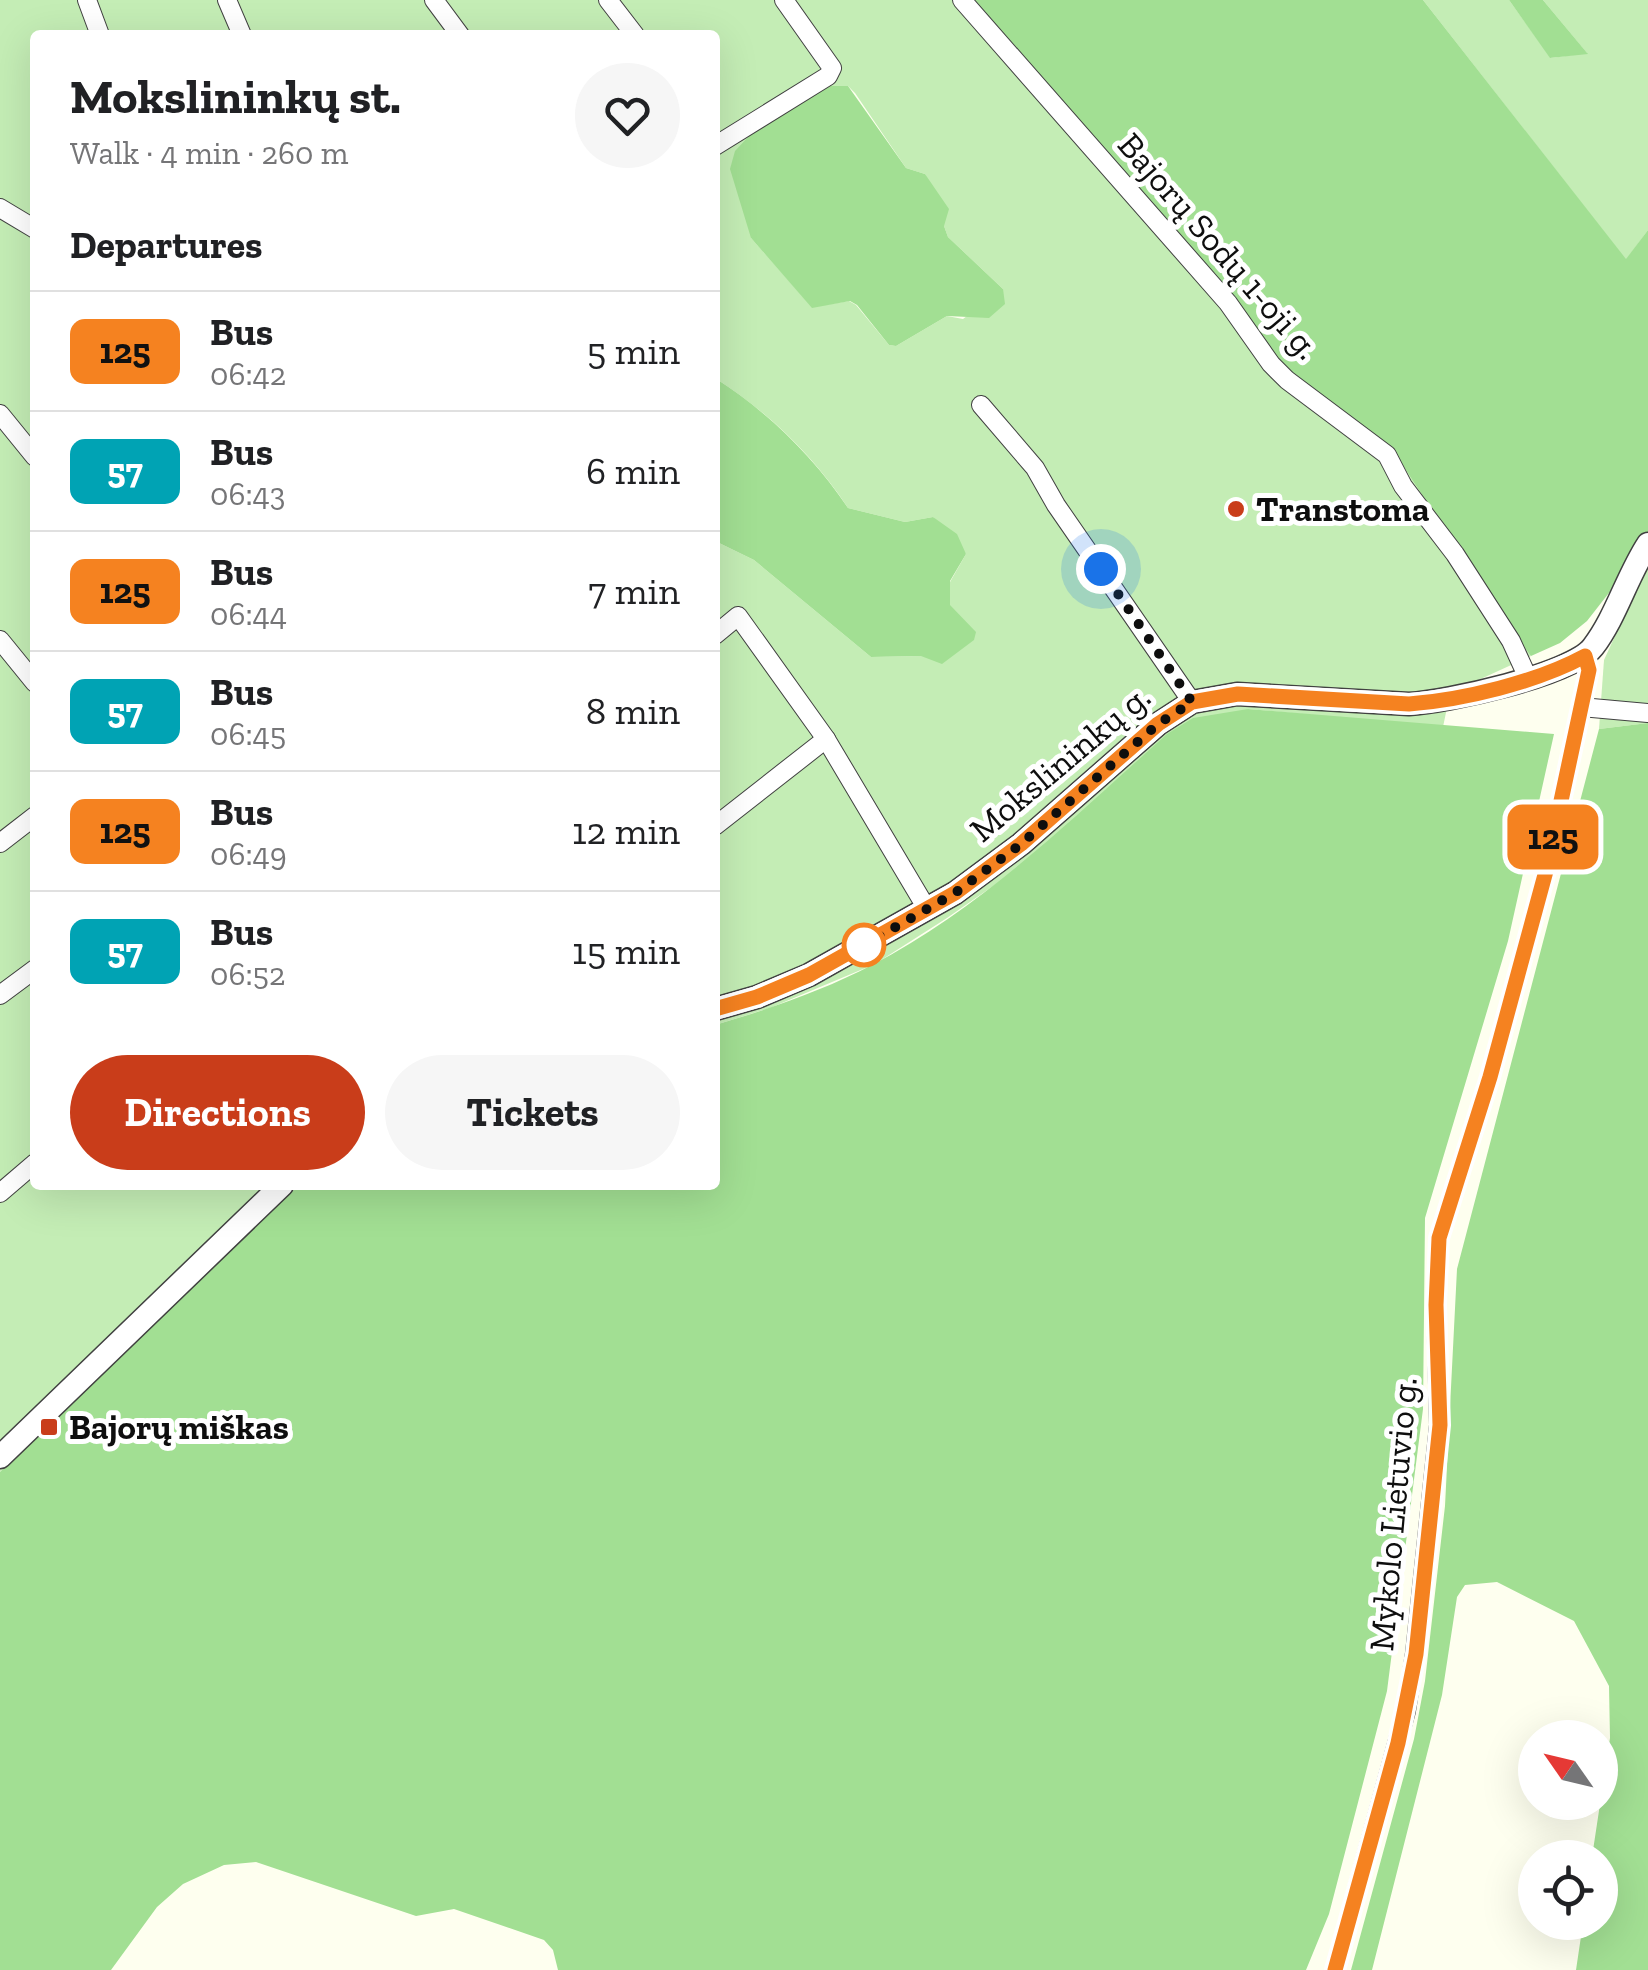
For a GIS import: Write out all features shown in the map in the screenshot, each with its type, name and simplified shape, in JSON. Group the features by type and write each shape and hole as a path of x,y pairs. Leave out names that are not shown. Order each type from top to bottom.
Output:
{"street":[{"path":"87,0 98,30"},
{"path":"226,0 240,30"},
{"path":"434,0 456,30"},
{"path":"608,0 630,30"},
{"path":"720,142 828,76 832,68 784,0"},
{"name":"Bajorų Sodų 1-oji g.","path":"962,0 1228,302 1271,364 1387,455 1403,486 1511,641 1528,678"},
{"path":"0,208 30,227"},
{"path":"981,404 1035,468 1058,508 1192,702"},
{"path":"0,414 30,451"},
{"path":"1585,656 1648,544"},
{"path":"720,631 738,616 826,739 927,909"},
{"path":"1,644 30,677"},
{"name":"Mokslininkų g.","path":"720,1007 797,981 955,893 1021,844 1158,724 1192,702 1238,694 1409,704 1436,702 1528,678 1585,656"},
{"name":"Mykolo Lietuvio g.","path":"1335,1970 1398,1743 1416,1654 1440,1425 1436,1305 1439,1238 1490,1077 1546,871 1589,670 1585,656"},
{"path":"1581,707 1648,713"},
{"path":"720,822 826,739"},
{"path":"0,843 30,820"},
{"path":"0,995 30,973"},
{"path":"0,1193 30,1168"},
{"path":"0,1457 277,1190"}],"green space":[{"path":"0,0 969,0 1400,461 1507,626 1531,656 1450,693 1443,727 1248,709 875,964 770,1008 720,1023 720,543 754,560 871,657 921,656 963,621 950,606 950,582 966,554 933,517 905,522 848,508 789,436 720,382 720,30 30,30 30,1190 295,1190 0,1472","holes":["829,86 848,86 906,168 925,174 948,237 1003,289 963,319 947,316 896,346 889,345 849,301 812,307 751,238"]},
{"path":"969,0 1423,0 1626,259 1648,230 1648,533 1587,621 1560,643 1531,656 1507,626 1400,461 1297,381"},
{"path":"1423,0 1509,0 1551,58 1587,53 1543,0 1648,0 1648,230 1626,260"},
{"path":"1509,0 1543,0 1588,54 1550,58"},
{"path":"829,86 848,86 906,168 925,174 949,209 944,226 948,237 1003,289 1005,304 989,318 947,316 896,346 889,345 850,301 812,308 751,238 730,169 735,151 750,135"},
{"path":"720,382 788,436 848,508 905,522 933,517 957,534 966,554 950,581 950,605 976,632 974,640 942,664 921,656 871,657 754,560 720,543"},
{"path":"1648,564 1648,723 1599,729 1604,660"},
{"path":"1248,709 1554,734 1508,941 1425,1218 1423,1409 1387,1691 1329,1914 1306,1970 558,1970 553,1950 544,1940 454,1909 416,1916 256,1862 224,1865 183,1884 157,1907 111,1970 0,1970 0,1472 294,1190 720,1190 720,1023 834,983 913,942 990,888 1167,734 1193,718"},
{"path":"1648,723 1648,1970 1576,1970 1580,1940 1618,1940 1618,1840 1595,1840 1598,1820 1618,1820 1618,1720 1610,1720 1609,1686 1574,1621 1497,1582 1465,1585 1457,1597 1442,1695 1372,1970 1351,1970 1414,1739 1425,1681 1445,1506 1457,1269 1599,729"}],"bus line":[{"name":"125","path":"720,1008 809,975 955,893 1021,844 1158,724 1192,702 1238,694 1409,704 1436,702 1501,686 1585,656 1589,670 1546,871 1490,1077 1439,1238 1436,1305 1440,1425 1416,1654 1398,1743 1335,1970"}],"place":[{"name":"Transtoma","path":"1236,509"},
{"name":"Bajorų miškas","path":"49,1427"}],"route":[{"path":"864,945 955,893 1021,844 1158,724 1192,702 1101,569"}]}
